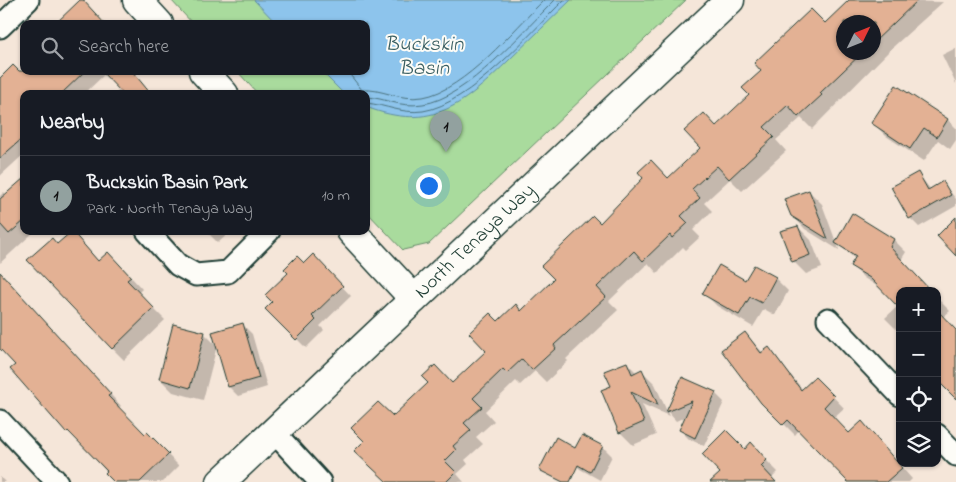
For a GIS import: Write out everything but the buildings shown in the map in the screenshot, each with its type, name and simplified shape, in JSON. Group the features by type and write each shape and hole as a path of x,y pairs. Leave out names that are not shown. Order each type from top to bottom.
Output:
{"main road":[{"path":"136,0 154,20"},
{"name":"North Tenaya Way","path":"221,482 730,0"},
{"path":"207,75 220,90"},
{"path":"355,235 414,299"}],"street":[{"path":"0,28 28,0"},
{"path":"150,235 178,265 196,275 228,272 265,235"},
{"path":"828,319 896,391"},
{"path":"0,421 57,482"},
{"path":"273,432 320,482"},
{"path":"941,439 956,455"}],"green space":[{"path":"171,0 686,0 429,244 403,250 370,215 370,90 254,90 241,75 370,75 370,20 189,20"}],"water":[{"name":"Buckskin Basin","path":"254,0 571,0 478,89 446,109 429,115 410,117 370,108 370,90 340,90 325,75 370,75 370,20 273,20"}],"place":[{"name":"Buckskin Basin Park","path":"446,152"}]}
